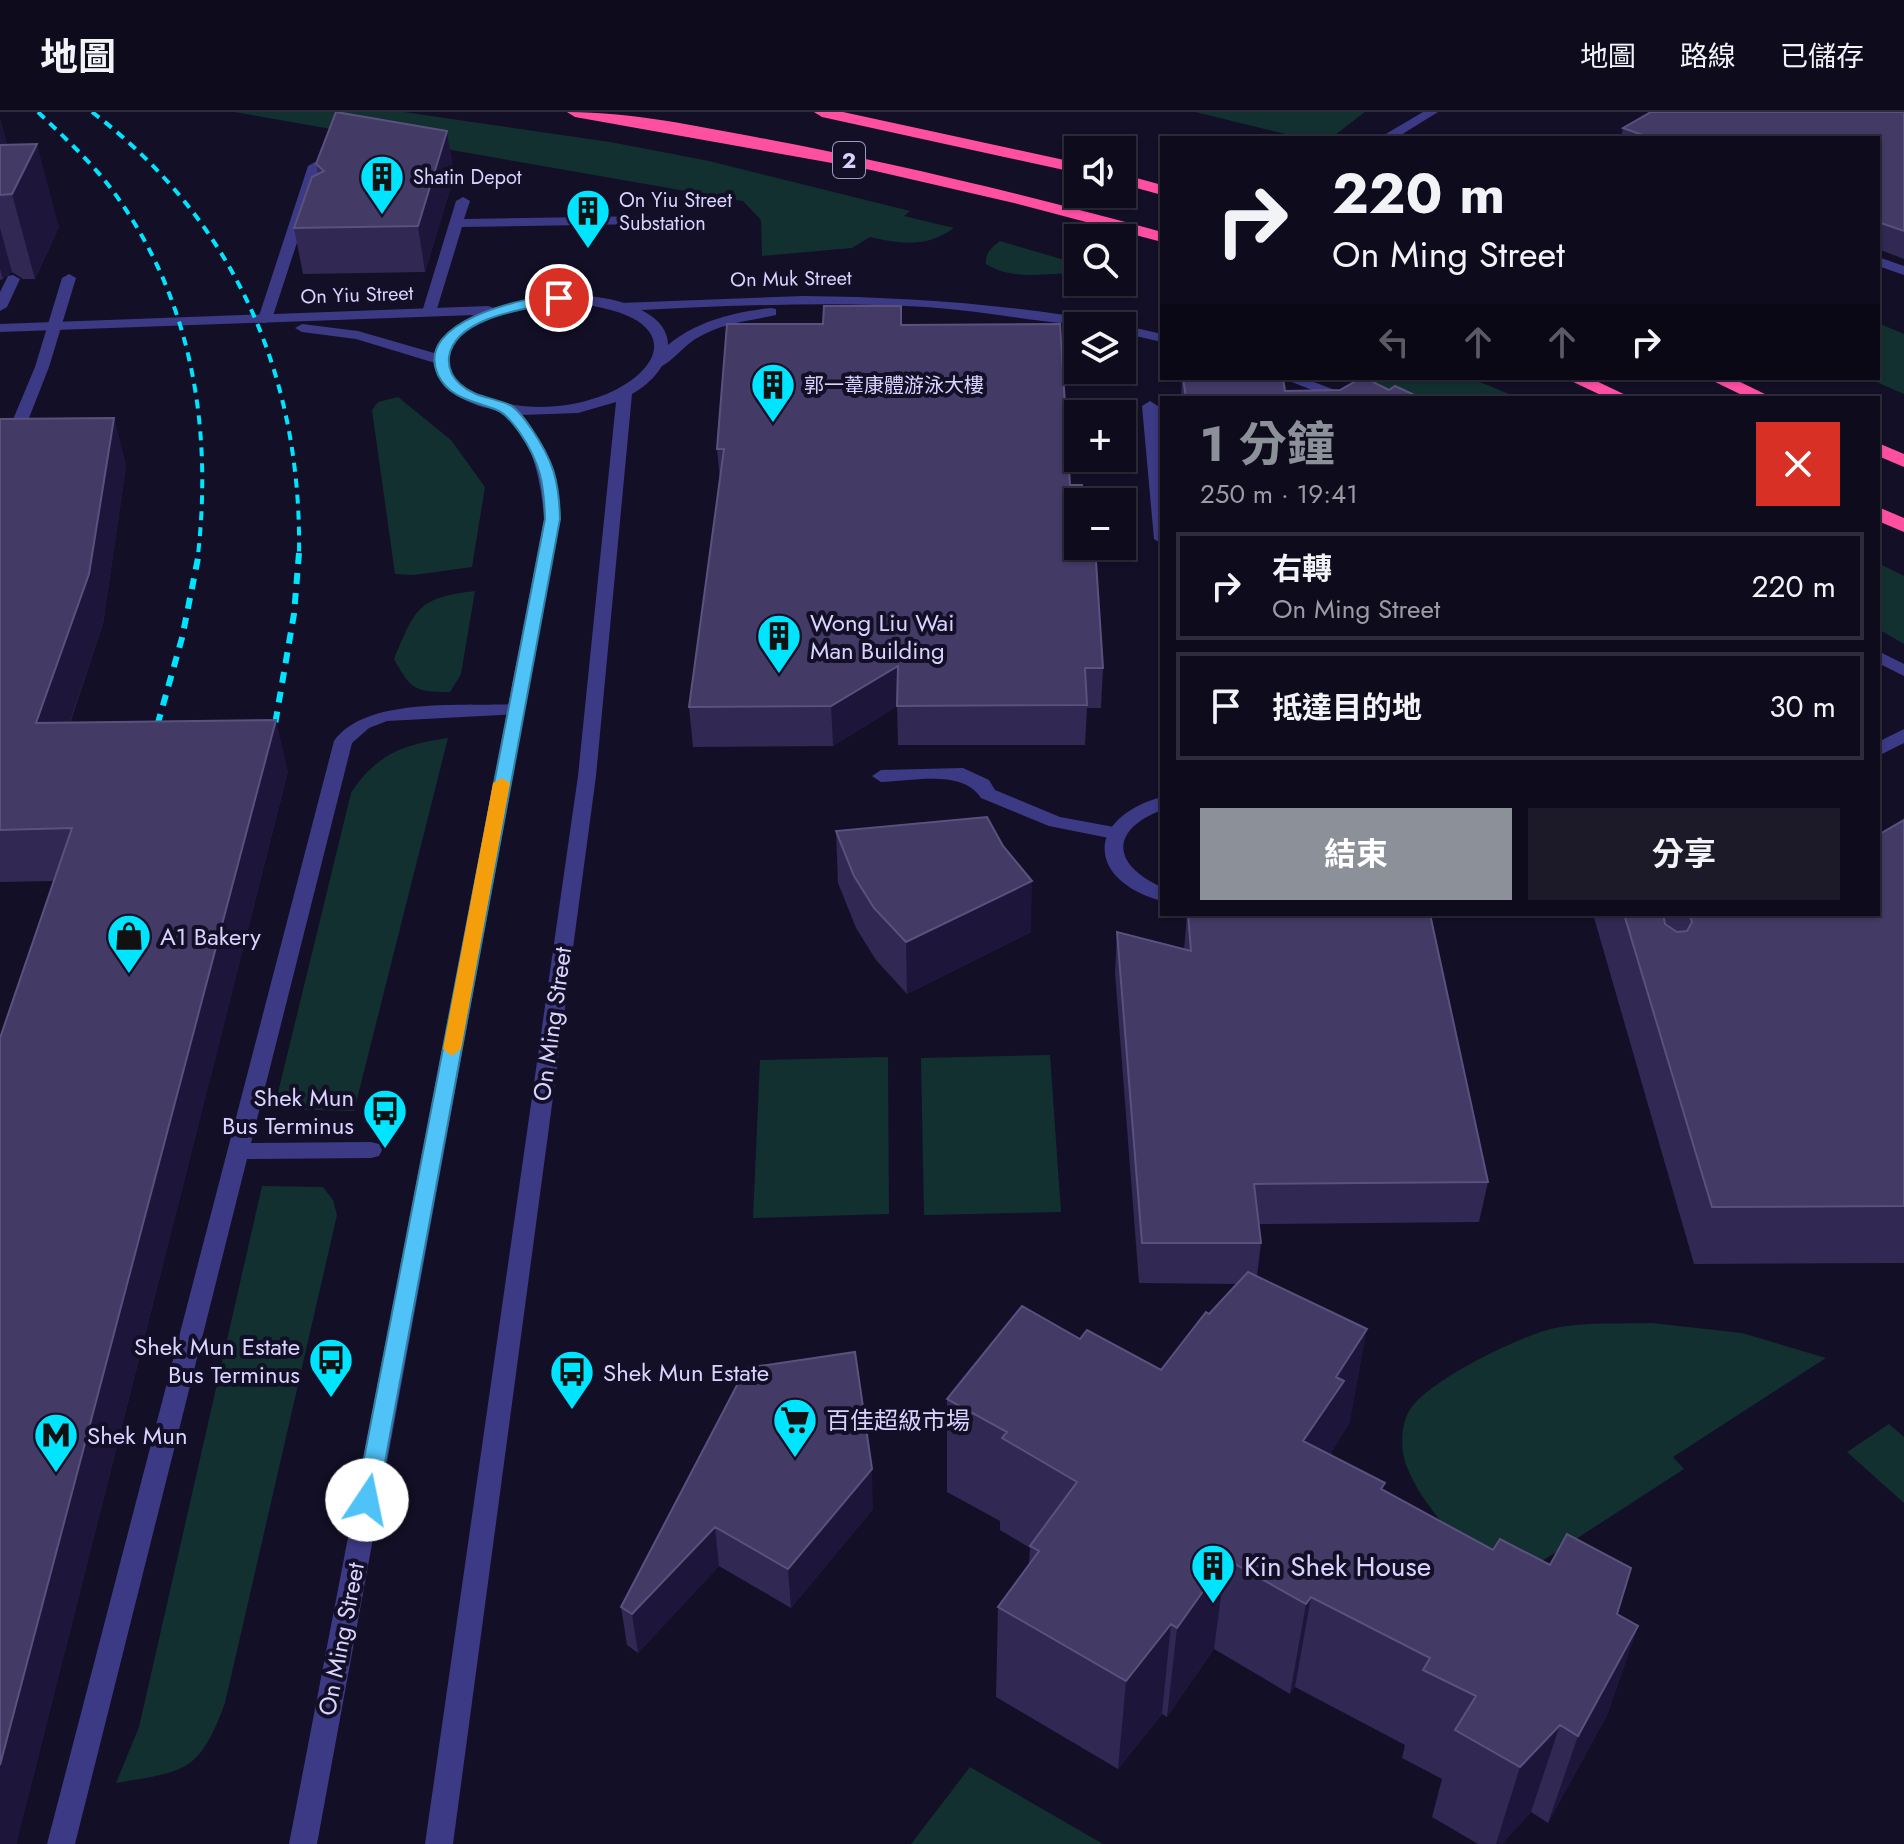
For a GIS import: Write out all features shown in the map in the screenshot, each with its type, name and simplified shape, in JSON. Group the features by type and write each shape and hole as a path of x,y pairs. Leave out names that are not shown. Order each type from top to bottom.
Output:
{"highway":[{"name":"2","path":"575,112 698,131 866,164 1160,237"},
{"name":"2","path":"822,112 1064,165"},
{"path":"1136,183 1160,189"},
{"path":"1579,380 1618,396"},
{"path":"1721,380 1759,396"},
{"path":"1880,450 1904,461"},
{"path":"1880,514 1904,526"}],"street":[{"path":"1390,136 1432,112"},
{"path":"265,319 304,217 315,166"},
{"path":"429,312 459,213"},
{"path":"442,215 459,213 648,220"},
{"path":"1880,262 1904,271"},
{"path":"8,453 69,278"},
{"path":"0,307 13,279"},
{"path":"559,298 592,300 638,315 660,336 662,349 657,364 641,383 599,403 537,412 507,409 476,401 455,387 445,374 442,360 445,346 457,332 495,310 559,298"},
{"name":"On Muk Street","path":"620,307 863,299 962,307 1064,320"},
{"name":"On Muk Street","path":"657,364 673,345 691,334 754,313 874,306 962,307"},
{"name":"On Yiu Street","path":"0,328 495,310"},
{"name":"On Yiu Street","path":"219,320 358,335 442,360"},
{"path":"1136,331 1159,333"},
{"path":"1296,380 1341,396"},
{"name":"On Ming Street","path":"439,1844 587,776 625,392"},
{"path":"1150,406 1160,517"},
{"name":"On Ming Street","path":"303,1844 552,519 543,456 507,409"},
{"path":"1880,657 1904,671"},
{"path":"61,1844 343,741 355,727 387,715 515,710"},
{"path":"1880,749 1904,735"},
{"path":"881,776 963,774 982,784 988,794 1056,822 1114,833"},
{"path":"1160,804 1125,818 1114,833 1112,849 1116,865 1129,879 1160,894"},
{"path":"240,1151 371,1150"}],"green space":[{"path":"234,112 404,112 610,142 709,161 910,211 904,216 954,228 933,239 913,243 870,237 852,248 762,256 761,220 743,201"},
{"path":"1195,112 1365,112 1334,136 1294,136"},
{"path":"1000,241 1064,260 1064,274 1007,273 986,264 990,251"},
{"path":"1880,324 1904,334 1904,394 1872,380 1880,380"},
{"path":"1349,380 1475,380 1514,396 1394,396"},
{"path":"398,397 451,440 485,487 472,567 414,575 395,574 372,410 378,402"},
{"path":"1880,564 1904,576 1904,644 1880,630"},
{"path":"475,591 461,674 450,692 415,687 394,659 414,617 421,608 441,597"},
{"path":"448,738 354,1111 274,1109 351,793 371,769 393,753"},
{"path":"1050,1055 1061,1212 924,1215 921,1058"},
{"path":"888,1057 889,1214 753,1218 760,1060"},
{"path":"262,1186 323,1187 333,1200 337,1215 225,1703 207,1743 187,1765 159,1775 116,1783 139,1727"},
{"path":"1652,1323 1742,1333 1826,1358 1673,1457 1684,1469 1502,1587 1437,1516 1415,1484 1403,1453 1402,1437 1407,1414 1422,1396 1457,1371 1524,1338 1571,1325"},
{"path":"1889,1424 1904,1437 1904,1503 1847,1452"},
{"path":"970,1767 1103,1844 911,1844"}],"building":[{"path":"336,112 447,131 418,226 294,228 312,177 324,171 316,164"},
{"path":"1651,112 1904,112 1904,231 1880,223 1880,136 1645,136 1623,128"},
{"path":"37,144 12,194 0,195 0,145"},
{"path":"824,306 901,306 901,325 1060,324 1065,400 1064,472 1069,472 1070,485 1082,485 1082,488 1064,488 1064,560 1096,560 1103,668 1085,668 1087,705 897,706 898,666 831,706 689,707 724,449 717,449 727,324 823,324"},
{"path":"1183,380 1283,380 1285,391 1340,390 1358,380 1369,380 1389,390 1395,386 1417,396 1186,396"},
{"name":"Shek Mun","path":"114,418 89,574 36,723 276,720 0,1765 0,1038 72,828 0,830 0,419"},
{"path":"987,817 1003,846 1032,881 906,942 874,908 854,876 836,831"},
{"path":"1904,820 1904,1206 1712,1207 1625,916 1663,916 1665,924 1677,932 1687,931 1692,922 1690,916 1880,916 1880,834"},
{"path":"1188,916 1430,916 1488,1182 1254,1184 1261,1243 1142,1243 1117,932 1191,951"},
{"path":"1248,1272 1367,1329 1336,1377 1344,1381 1303,1441 1385,1483 1381,1489 1493,1550 1500,1539 1550,1565 1567,1534 1631,1568 1617,1614 1638,1626 1578,1736 1560,1725 1520,1767 1455,1730 1476,1696 1423,1670 1430,1658 1311,1597 1306,1604 1226,1559 1177,1628 1171,1624 1126,1681 998,1607 1039,1551 1030,1546 1077,1482 1002,1438 1007,1432 947,1399 1022,1306 1080,1339 1087,1330 1161,1370 1206,1312 1209,1314"},
{"name":"百佳超級市場","path":"855,1352 872,1469 788,1569 715,1527 632,1614 621,1607 746,1368"}],"railway":[{"path":"38,112 81,154 120,201 145,241 165,283 192,370 199,416 202,508 198,555"},
{"path":"92,112 142,155 185,202 221,253 250,308 273,365 288,426 297,489 299,554"},
{"path":"152,744 182,638 199,553"},
{"path":"272,742 294,614 299,554"}],"slow traffic":[{"path":"452,1049 502,783"}],"place":[{"name":"Shatin Depot","path":"382,216"},
{"name":"On Yiu Street Substation","path":"588,250"},
{"name":"郭一葦康體游泳大樓","path":"773,424"},
{"name":"Wong Liu Wai Man Building","path":"779,675"},
{"name":"A1 Bakery","path":"129,975"},
{"name":"Shek Mun Bus Terminus","path":"385,1150"},
{"name":"Shek Mun Estate Bus Terminus","path":"331,1399"},
{"name":"Shek Mun Estate","path":"572,1411"},
{"name":"百佳超級市場","path":"795,1459"},
{"name":"Shek Mun","path":"56,1474"},
{"name":"Kin Shek House","path":"1213,1605"}],"route":[{"path":"367,1500 552,519 552,492 543,456 521,424 507,409 476,401 455,387 445,374 442,360 445,346 473,320 526,302 559,298"}]}
